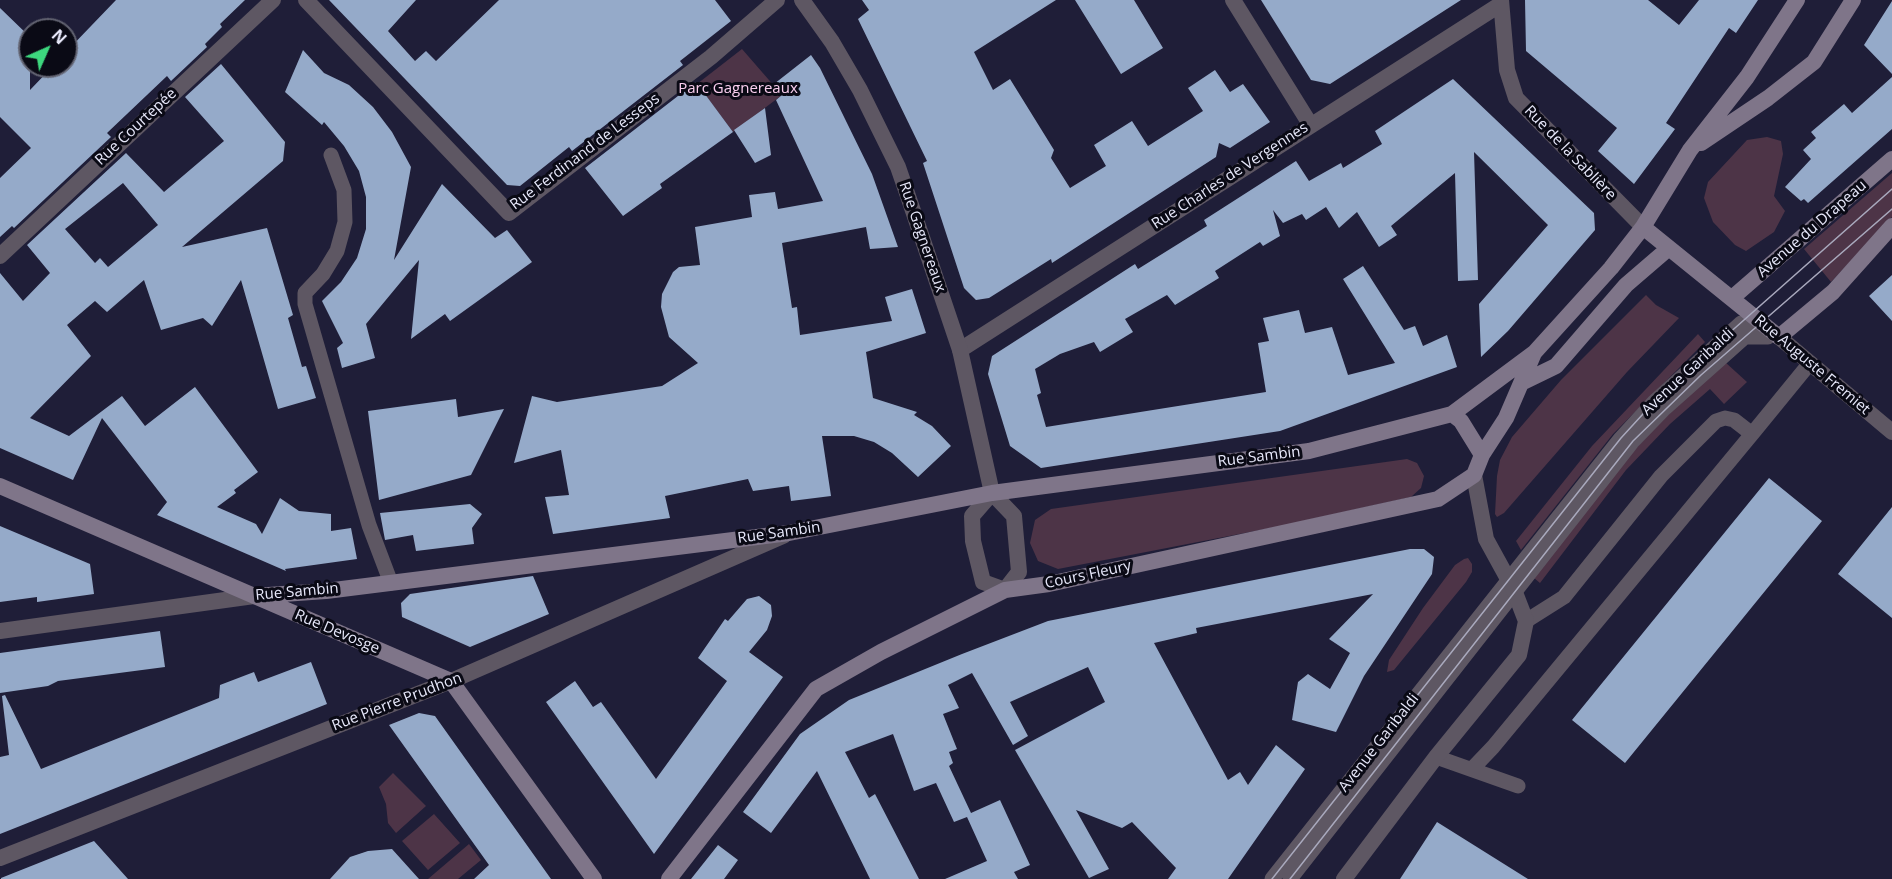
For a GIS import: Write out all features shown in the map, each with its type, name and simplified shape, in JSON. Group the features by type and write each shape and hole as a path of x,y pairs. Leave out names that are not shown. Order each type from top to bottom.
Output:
{"main road":[{"path":"1474,475 1482,455 1506,418 1534,353 1611,268 1643,227 1690,150 1747,77 1797,0"},
{"path":"1690,150 1768,98 1814,62 1853,0"},
{"name":"Avenue du Drapeau","path":"1732,298 1892,159"},
{"path":"1779,337 1833,292 1892,226"},
{"name":"Rue Auguste Fremiet","path":"1643,227 1779,337"},
{"path":"1521,383 1556,366 1626,285 1669,248"},
{"name":"Rue Sambin","path":"254,596 391,583 789,533 992,493 1309,451 1452,414 1534,353"},
{"path":"1452,414 1461,421 1482,455"},
{"name":"Cours Fleury","path":"669,879 816,689 881,652 1005,590 1049,584 1438,499 1474,475"},
{"name":"Rue Devosge","path":"0,486 451,681"},
{"path":"451,681 594,879"}],"street":[{"name":"Rue Courtepée","path":"0,256 273,0"},
{"name":"Rue Ferdinand de Lesseps","path":"306,0 509,213 711,57 777,0"},
{"name":"Rue Gagnereaux","path":"802,0 832,42 898,168 960,350 992,493"},
{"path":"1233,0 1310,124"},
{"name":"Rue Charles de Vergennes","path":"960,350 1501,2"},
{"name":"Rue de la Sablière","path":"1501,2 1507,70 1516,98 1643,227"},
{"name":"Rue Auguste Fremiet","path":"1779,337 1892,432"},
{"path":"1344,879 1436,757 1518,655 1526,621 1511,585 1486,540 1474,475"},
{"path":"992,493 1014,516 1019,572 1005,590 983,582 973,541 972,516 992,493"},
{"name":"Rue Pierre Prudhon","path":"0,858 451,681 789,533"},
{"name":"Rue Sambin","path":"0,631 254,596"}],"lane":[{"path":"331,156 344,190 345,222 337,251 323,274 304,293 305,304 369,525 391,583"},
{"name":"Avenue Garibaldi","path":"1272,879 1511,585 1615,462 1663,410 1745,337 1779,337"},
{"path":"1472,769 1493,747 1810,363"},
{"path":"1526,621 1564,597 1661,476 1716,421 1725,418 1734,420 1752,434"},
{"name":"Avenue Garibaldi","path":"1290,879 1511,585"},
{"path":"1436,757 1518,786"}],"green space":[{"name":"Parc Gagnereaux","path":"742,49 782,95 733,132 697,84"},
{"path":"1767,137 1781,141 1783,154 1774,196 1785,211 1774,232 1746,251 1735,245 1713,222 1704,198 1708,182 1747,140"},
{"path":"1892,173 1892,217 1831,282 1804,249"},
{"path":"1646,295 1656,305 1679,318 1627,372 1504,513 1497,517 1495,514 1497,476 1500,460 1512,437 1561,380"},
{"path":"1698,334 1705,342 1613,434 1521,550 1516,541 1592,446"},
{"path":"1725,362 1747,382 1724,404 1710,389 1670,424 1626,470 1540,583 1534,578 1622,464 1658,424"},
{"path":"1407,459 1417,463 1424,476 1421,488 1411,497 1281,526 1058,569 1038,561 1030,543 1035,520 1051,509"},
{"path":"1468,558 1472,564 1472,572 1466,582 1394,670 1387,672 1389,660 1423,608 1455,565"},
{"path":"393,773 426,806 396,833 388,823 386,804 379,787"},
{"path":"434,814 460,843 428,870 402,841"},
{"path":"469,844 481,860 458,879 428,879"}],"building":[{"path":"116,0 245,0 220,24 222,27 205,44 207,47 171,81 167,76 107,133 111,137 14,228 12,226 0,237 0,178 31,148 0,117 0,8 18,25 18,78 30,78 30,90 42,78 78,78 78,40"},
{"path":"329,0 416,0 388,31 415,61 426,51 436,61 499,0 715,0 731,21 680,61 683,65 572,151 569,147 520,186 507,185"},
{"path":"862,0 1056,0 974,52 993,90 1010,79 1054,150 1051,158 1070,188 1106,166 1094,145 1132,121 1148,146 1203,111 1188,88 1215,70 1230,92 1243,84 1270,122 1230,148 1219,143 1216,157 1052,263 1051,259 989,298 976,300 964,288 923,163 927,161 858,19 869,10"},
{"path":"1075,0 1134,0 1163,48 1121,74"},
{"path":"1261,0 1461,0 1330,84 1311,80"},
{"path":"1525,0 1648,0 1679,25 1699,0 1758,0 1736,33 1729,28 1666,123 1675,129 1634,184 1598,151 1617,128 1526,51"},
{"path":"1892,1 1892,74 1864,45"},
{"path":"303,50 324,73 349,85 373,107 392,132 411,167 394,260 442,184 495,238 507,230 532,262 450,321 445,314 411,339 419,260 366,324 375,358 342,368 337,348 343,343 322,301 341,282 357,258 366,229 366,197 359,171 344,146 324,122 322,125 285,92"},
{"path":"811,55 820,68 872,174 898,247 870,249 866,227 782,243 792,308 797,307 800,335 892,321 885,297 912,289 926,333 866,352 873,398 917,412 914,415 932,426 951,446 918,477 892,453 874,442 854,436 822,436 831,496 791,501 789,486 753,491 748,479 665,496 670,518 553,534 545,497 569,495 561,450 514,463 532,396 557,402 662,386 698,363 669,337 661,307 662,294 673,272 679,267 700,265 695,227 752,217 749,195 775,192 778,209 823,201 776,100 782,95 774,84"},
{"path":"221,64 285,142 283,161 182,247 267,228 293,315 288,318 302,367 306,366 316,398 278,409 241,280 212,326 203,318 161,330 144,280 107,312 95,301 67,325 91,356 30,418 69,436 122,396 145,426 195,387 258,472 234,490 236,493 217,507 256,524 262,534 280,498 299,511 331,514 331,531 351,528 357,559 285,569 286,571 157,515 167,502 102,418 73,480 0,448 0,273 23,301 50,273 27,245 126,153 164,192 224,141 185,97","holes":["123,183 158,225 108,267 100,258 95,263 65,229"]},
{"path":"1892,77 1892,129 1808,203 1804,199 1801,201 1785,187 1811,159 1803,150 1816,138 1811,132 1844,104 1852,113"},
{"path":"1453,79 1594,213 1595,230 1508,331 1481,357 1479,304 1548,225 1474,152 1478,280 1458,281 1455,173 1391,226 1397,235 1379,247 1357,212 1339,228 1326,207 1306,220 1302,214 1283,223 1273,210 1280,236 1263,246 1260,242 1215,271 1219,278 1175,305 1167,295 1125,319 1133,332 1100,352 1094,342 1060,354 1035,369 1041,393 1037,395 1046,427 1266,392 1258,343 1269,341 1263,318 1299,310 1305,333 1332,327 1348,375 1395,363 1343,279 1363,266 1404,330 1415,326 1423,346 1447,335 1457,367 1280,431 1041,468 1010,446 988,374 992,356 1135,264 1138,269 1207,226 1204,220 1296,161 1309,181 1341,163 1343,168 1382,144 1375,131"},
{"path":"696,82 733,132 660,184 662,188 623,216 585,168"},
{"path":"765,108 771,155 755,163 734,130"},
{"path":"1892,275 1892,321 1869,296"},
{"path":"456,399 458,417 504,409 471,475 379,500 368,411"},
{"path":"1769,478 1822,521 1625,763 1572,720"},
{"path":"470,504 482,514 472,528 474,544 416,551 413,535 385,540 380,513"},
{"path":"1892,507 1892,618 1838,574"},
{"path":"0,526 90,564 94,594 37,602 37,597 0,602"},
{"path":"1410,549 1424,549 1434,557 1432,574 1364,676 1336,732 1292,720 1298,682 1308,674 1330,689 1350,653 1329,639 1373,594 1196,628 1197,633 1154,643 1228,780 1240,772 1248,785 1276,745 1305,769 1228,879 1168,879 1176,868 1132,822 1122,828 1076,810 1109,869 1089,878 1015,750 1105,702 1088,667 1010,702 1028,736 1013,745 972,673 948,685 959,708 943,714 957,749 949,752 953,763 949,766 971,813 1000,800 1030,865 1014,872 1018,879 945,879 987,861 967,817 954,822 936,783 914,791 893,734 845,752 869,798 875,794 919,879 870,879 817,771 771,833 743,812 800,734 849,700 962,654 1048,621"},
{"path":"533,576 549,614 470,647 402,617 401,603 410,594"},
{"path":"759,596 771,605 772,616 767,630 749,652 783,677 654,854 546,702 575,681 593,707 601,702 656,779 727,681 698,658 725,619 728,621 747,599"},
{"path":"160,631 165,667 58,681 48,686 0,693 0,653"},
{"path":"311,662 327,704 0,834 0,757 9,755 2,696 5,695 41,769 219,698 220,685 254,672 258,682"},
{"path":"419,713 435,716 551,879 474,879 489,865 389,725"},
{"path":"1437,822 1528,879 1400,879"},
{"path":"94,841 128,879 1,879 1,878"},
{"path":"718,845 738,860 724,879 691,879"},
{"path":"392,849 419,879 330,879 350,857 368,851"}],"tram line":[{"path":"1272,879 1621,438 1654,402 1718,343 1892,189"},
{"path":"1290,879 1633,441 1701,375 1892,209"}]}
